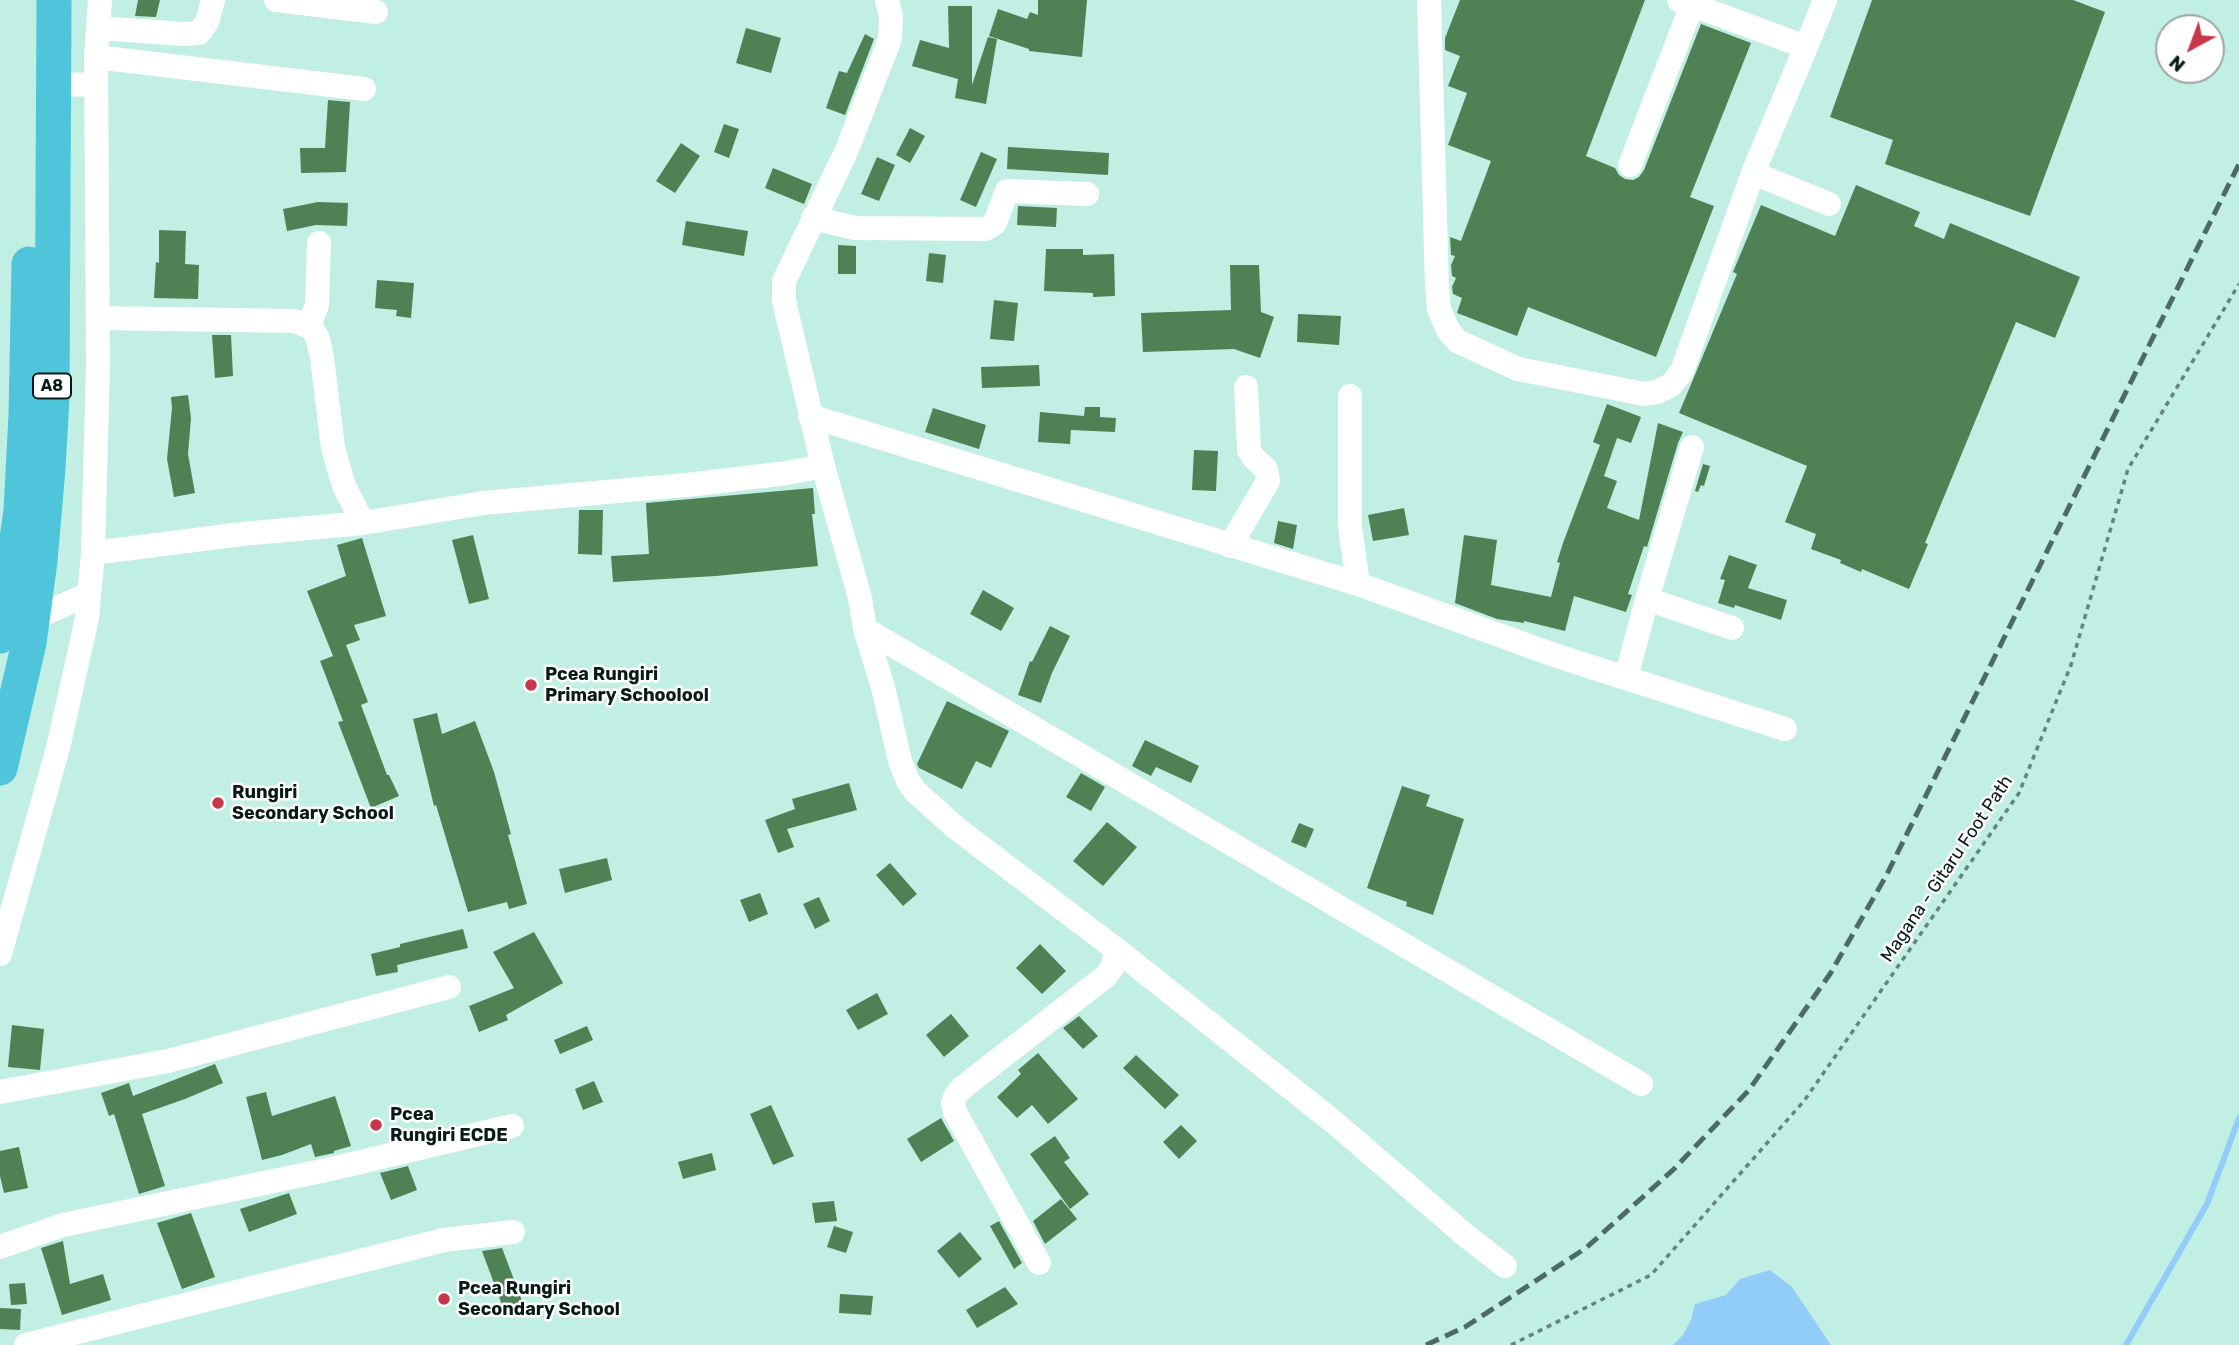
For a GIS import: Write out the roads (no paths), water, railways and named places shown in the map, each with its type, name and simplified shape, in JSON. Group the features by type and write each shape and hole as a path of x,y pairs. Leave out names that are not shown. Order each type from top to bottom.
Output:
{"highway":[{"name":"A8","path":"0,768 29,643 9,622 21,511 26,415 31,0"},
{"name":"A8","path":"9,622 41,548 52,398 54,0"}],"street":[{"path":"0,954 58,748 87,618 93,553 98,318 96,57 100,0"},
{"path":"99,28 199,33 207,22 213,0"},
{"path":"276,0 376,12"},
{"path":"887,0 891,17 890,39 846,152 785,281 784,301 822,466 860,598 865,629 883,687 900,761 915,791 956,828 1117,950 1335,1123 1505,1266"},
{"path":"1429,0 1439,309 1448,330 1457,341 1518,369 1644,394 1657,392 1671,385 1682,371 1753,173 1825,0"},
{"path":"1630,165 1686,3 1806,47"},
{"path":"96,57 364,89"},
{"path":"54,85 96,85"},
{"path":"1753,173 1829,204"},
{"path":"813,218 855,228 986,229 995,223 1003,197 1011,190 1087,194"},
{"path":"309,326 317,305 318,243"},
{"path":"98,318 295,321 309,326 318,339 322,358 333,448 344,486 363,523"},
{"path":"1230,545 1268,481 1266,469 1249,450 1246,387"},
{"path":"1350,396 1350,527 1358,584"},
{"path":"810,416 1358,584 1555,655 1785,729"},
{"path":"1626,678 1692,447"},
{"path":"93,553 242,534 363,523 483,503 696,484 822,466"},
{"path":"9,622 89,594"},
{"path":"1647,599 1732,628"},
{"path":"865,629 1641,1084"},
{"path":"1039,1263 953,1103 962,1088 1106,976 1112,968 1117,950"},
{"path":"0,1092 168,1061 449,987"},
{"path":"0,1247 63,1225 331,1169 512,1126"},
{"path":"26,1345 444,1240 513,1231"}],"water":[{"path":"1770,1270 1792,1287 1831,1345 1673,1345 1683,1335 1695,1304 1726,1295 1740,1279"}],"waterway":[{"path":"2126,1345 2207,1204 2239,1118"}],"railway":[{"path":"1426,1345 1465,1327 1586,1248 1674,1169 1749,1090 1830,974 1886,876 2239,164"}],"place":[{"name":"Pcea Rungiri Primary Schoolool","path":"531,685"},
{"name":"Rungiri Secondary School","path":"218,803"},
{"name":"Pcea Rungiri ECDE","path":"376,1125"},
{"name":"Pcea Rungiri Secondary School","path":"444,1299"}]}
